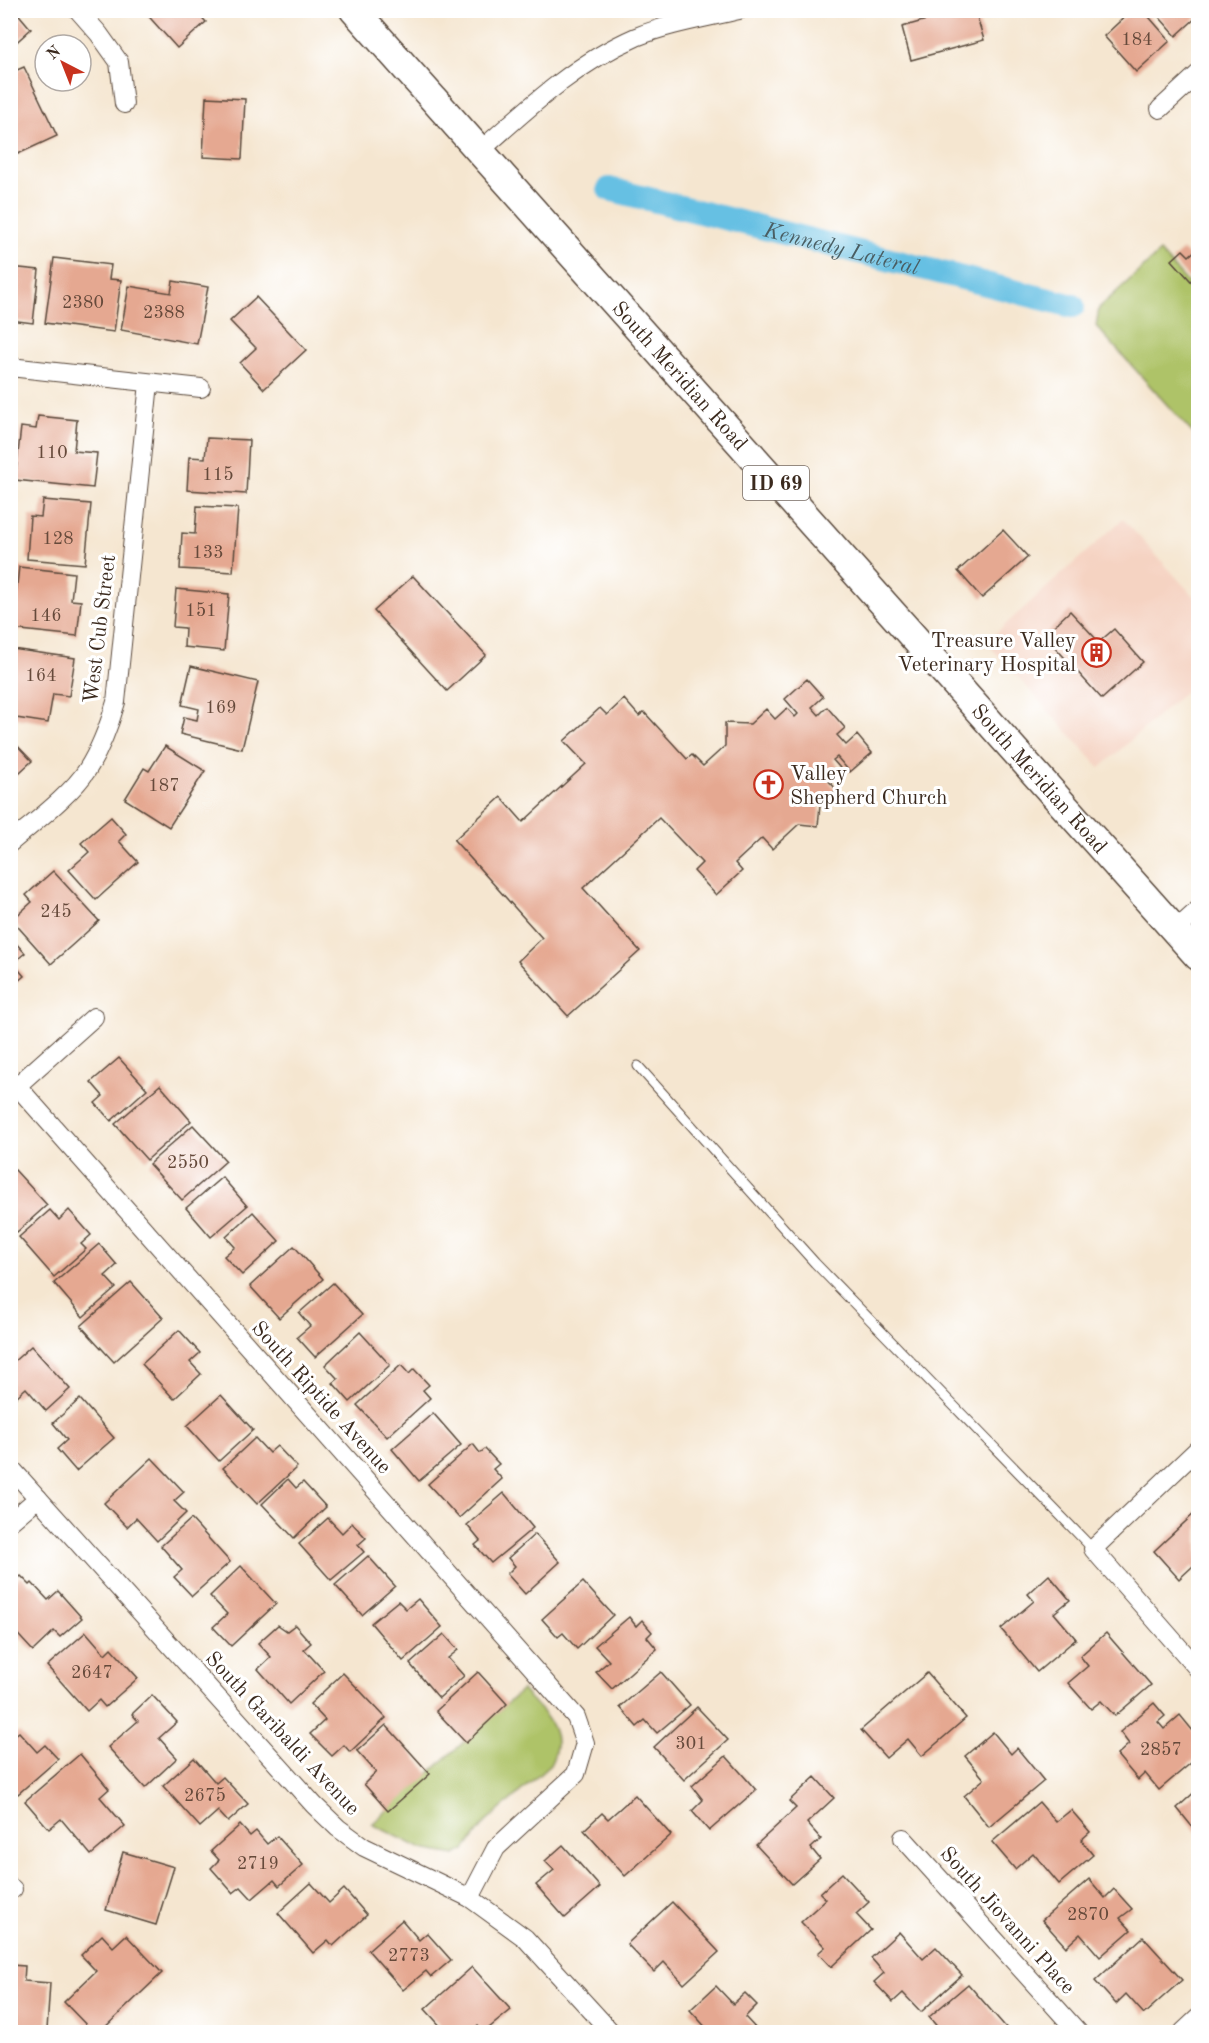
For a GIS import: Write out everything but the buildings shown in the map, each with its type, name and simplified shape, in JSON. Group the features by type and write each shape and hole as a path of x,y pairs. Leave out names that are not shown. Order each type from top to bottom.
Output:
{"main road":[{"name":"South Meridian Road","path":"354,10 1198,956"}],"street":[{"path":"78,10 119,62 124,104"},
{"path":"480,150 549,89 590,61 636,37 739,10"},
{"path":"1160,109 1198,74"},
{"path":"10,367 201,387"},
{"name":"West Cub Street","path":"10,843 63,797 86,772 107,734 116,702 149,383"},
{"path":"1176,931 1198,910"},
{"path":"14,1089 94,1017"},
{"name":"South Riptide Avenue","path":"14,1089 576,1717 585,1743 576,1774 496,1848 470,1898"},
{"path":"1198,1449 1093,1549 1198,1669"},
{"name":"South Garibaldi Avenue","path":"10,1467 306,1796 338,1828 364,1847 470,1898 525,1938 611,2032"},
{"path":"10,1522 38,1498"},
{"name":"South Jiovanni Place","path":"903,1838 1078,2032"},
{"path":"1183,2032 1198,2019"}],"lane":[{"path":"638,1066 815,1263 1093,1549"}],"shaded area":[{"path":"1123,519 1198,601 1198,680 1100,768 986,642"}],"green space":[{"path":"1160,252 1198,294 1198,439 1096,326 1099,308"},
{"path":"522,1690 551,1724 555,1733 555,1753 550,1765 485,1823 465,1850 455,1855 422,1849 372,1824"}],"waterway":[{"name":"Kennedy Lateral","path":"609,189 1073,306"}],"place":[{"name":"Treasure Valley Veterinary Hospital","path":"1097,652"},
{"name":"Valley Shepherd Church","path":"769,785"}]}
